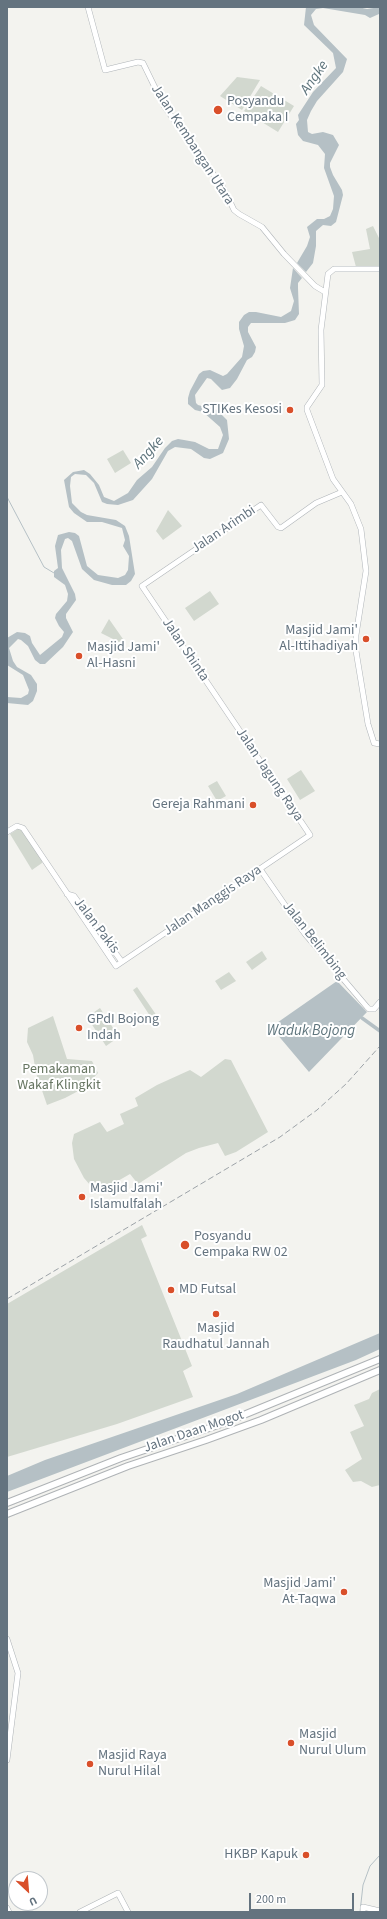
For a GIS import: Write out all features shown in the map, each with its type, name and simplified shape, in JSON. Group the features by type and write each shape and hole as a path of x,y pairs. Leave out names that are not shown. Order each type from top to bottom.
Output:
{"highway":[{"name":"Jalan Daan Mogot","path":"7,1503 121,1458 224,1423 380,1359"},
{"name":"Jalan Daan Mogot","path":"7,1514 148,1458 206,1440 261,1420 380,1370"}],"street":[{"name":"Jalan Kembangan Utara","path":"88,7 105,70 138,62 143,63 164,106 224,189 234,209 239,214 262,227 294,264 316,286 325,292"},
{"path":"377,744 368,724 355,646 365,577 365,564 359,522 351,504 333,479 307,410 322,385 320,342 328,274 331,270 380,269"},
{"name":"Jalan Arimbi","path":"142,586 261,505 278,527 281,528 316,503 342,492"},
{"name":"Jalan Shinta","path":"142,586 228,714"},
{"name":"Jalan Jagung Raya","path":"228,714 310,835"},
{"name":"Jalan Pakis","path":"7,832 17,826 23,828 116,966"},
{"name":"Jalan Manggis Raya","path":"116,966 310,835"},
{"name":"Jalan Belimbing","path":"260,869 305,934 367,1007 371,1010 380,1002"},
{"name":"Jalan Pakis","path":"67,894 74,896 122,962"},
{"path":"7,1639 18,1673 7,1760"},
{"path":"80,1912 118,1893 128,1912"},
{"path":"7,1908 9,1912"},
{"path":"363,1910 380,1911"}],"green space":[{"path":"237,77 260,80 242,110 220,96"},
{"path":"261,86 294,106 278,132 244,111"},
{"path":"373,226 380,240 380,267 356,267 352,252 370,249 366,229"},
{"path":"123,450 131,463 115,473 107,459"},
{"path":"168,510 182,526 163,540 156,531"},
{"path":"210,591 219,604 194,621 185,608"},
{"path":"109,619 123,639 119,642 101,633"},
{"path":"301,770 315,791 300,800 287,779"},
{"path":"217,781 226,796 217,801 208,786"},
{"path":"24,825 42,855 42,863 32,870 10,834"},
{"path":"262,951 267,959 252,970 246,962"},
{"path":"229,972 236,981 221,990 215,981"},
{"path":"137,987 157,1016 152,1019 133,990"},
{"path":"100,1008 119,1037 106,1046 87,1017"},
{"name":"Pemakaman Wakaf Klingkit","path":"53,1016 67,1059 92,1061 98,1073 84,1088 47,1105 36,1073 33,1055 27,1042 28,1028"},
{"path":"225,1059 231,1060 268,1132 236,1152 225,1156 218,1143 199,1148 186,1153 138,1184 130,1174 97,1193 84,1178 74,1159 72,1143 74,1134 100,1122 107,1132 124,1124 120,1114 138,1106 135,1098 157,1085 190,1070 201,1077"},
{"path":"142,1225 147,1236 141,1239 192,1366 183,1371 193,1397 117,1424 7,1457 7,1304"},
{"path":"380,1389 380,1485 372,1487 361,1481 353,1482 345,1470 362,1459 350,1432 364,1426 354,1405 369,1399 372,1393"}],"water":[{"path":"306,7 358,7 367,9 380,7 379,14 370,18 365,15 323,8 316,9 311,15 314,25 347,59 343,72 317,101 307,120 308,132 312,134 323,132 333,135 339,145 330,163 330,167 343,195 336,222 331,226 323,225 316,231 316,246 313,263 306,272 297,263 307,246 310,237 307,227 317,219 324,219 330,216 333,209 334,196 324,168 325,154 318,145 303,141 298,135 296,124 299,120 298,115 313,92 336,68 333,53 304,25"},
{"path":"293,268 302,278 298,283 299,314 295,320 285,323 251,323 248,327 248,332 256,347 255,352 252,357 247,360 237,379 230,388 222,390 211,379 207,378 195,395 196,403 198,405 217,410 227,420 229,439 223,453 210,459 204,458 191,449 175,447 168,451 152,479 133,500 118,505 102,502 94,483 86,475 75,474 71,477 70,486 72,503 81,512 87,515 116,520 125,526 129,536 135,574 131,581 126,585 112,585 94,580 82,569 72,541 68,538 65,539 61,550 62,568 75,594 76,600 66,614 66,618 73,632 63,647 45,664 40,664 35,660 28,646 21,640 18,639 9,648 13,661 17,667 31,675 37,684 37,691 33,701 28,705 7,703 7,697 21,698 28,694 29,690 23,675 7,665 7,638 17,632 25,633 30,636 32,643 40,655 62,637 64,632 55,618 56,614 67,601 68,594 65,585 54,577 54,571 58,568 55,546 58,535 69,532 75,533 79,536 87,566 98,575 118,578 125,575 128,570 129,556 123,546 125,540 122,528 102,522 87,522 74,513 69,507 64,480 73,472 84,470 90,474 99,485 104,497 114,501 128,493 137,480 152,467 165,448 172,441 178,439 184,440 195,442 209,449 218,449 223,435 220,427 203,412 195,410 188,404 190,391 199,374 203,371 210,370 223,376 227,374 242,357 244,346 239,329 239,322 244,315 249,312 256,312 281,317 291,311 294,301 290,288"},
{"name":"Waduk Bojong","path":"337,981 367,1012 309,1072 271,1027"},
{"path":"380,1333 380,1349 356,1360 7,1492 7,1476 45,1460 237,1394"}],"waterway":[{"path":"7,497 44,567 54,573"},
{"path":"362,1018 380,1031"},
{"path":"360,1912 363,1885 370,1866 380,1855"}],"railway":[{"path":"7,1299 280,1137 317,1110 346,1084 380,1046"}],"place":[{"name":"Posyandu Cempaka I","path":"218,110"},
{"name":"STIKes Kesosi","path":"290,410"},
{"name":"Masjid Jami' Al-Ittihadiyah","path":"366,639"},
{"name":"Masjid Jami' Al-Hasni","path":"79,656"},
{"name":"Gereja Rahmani","path":"253,805"},
{"name":"GPdI Bojong Indah","path":"79,1028"},
{"name":"Masjid Jami' Islamulfalah","path":"82,1197"},
{"name":"Posyandu Cempaka RW 02","path":"185,1245"},
{"name":"MD Futsal","path":"171,1290"},
{"name":"Masjid Raudhatul Jannah","path":"216,1314"},
{"name":"Masjid Jami' At-Taqwa","path":"344,1592"},
{"name":"Masjid Nurul Ulum","path":"291,1743"},
{"name":"Masjid Raya Nurul Hilal","path":"90,1764"},
{"name":"HKBP Kapuk","path":"306,1855"}],"water label":[{"name":"Angke","path":"315,78"},
{"name":"Angke","path":"149,453"}]}
